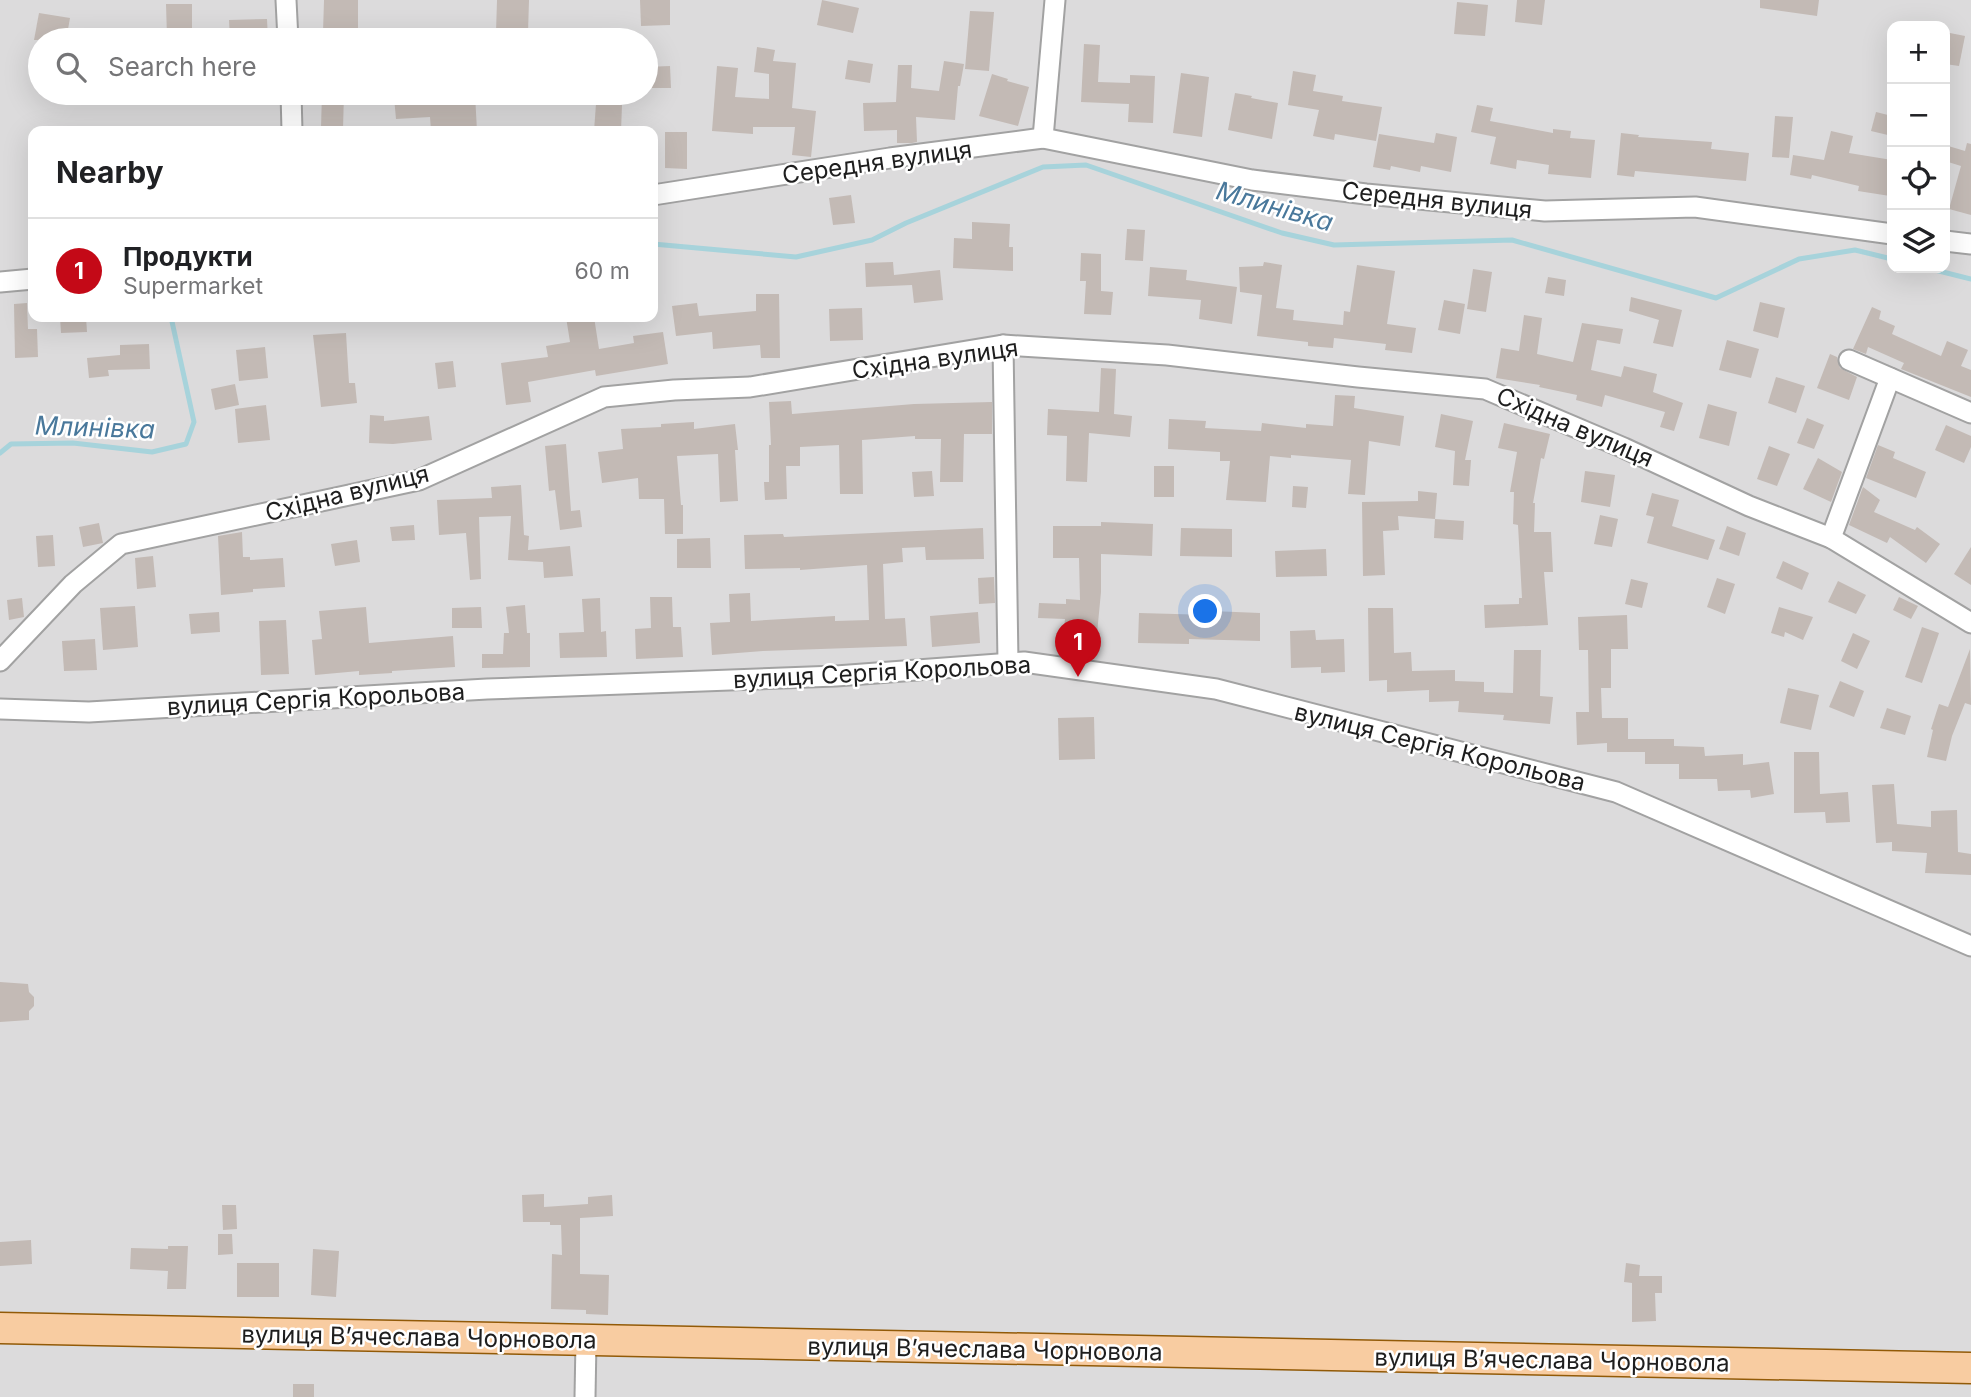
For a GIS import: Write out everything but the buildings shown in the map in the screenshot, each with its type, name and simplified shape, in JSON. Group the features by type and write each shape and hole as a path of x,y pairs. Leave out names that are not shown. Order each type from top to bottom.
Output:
{"main road":[{"name":"вулиця Вʼячеслава Чорновола","path":"0,1328 1971,1368"}],"street":[{"path":"286,0 287,28"},
{"path":"1043,138 1055,0"},
{"path":"291,105 292,126"},
{"name":"Середня вулиця","path":"658,194 890,158 1043,138 1252,180 1366,194 1545,211 1695,207 1887,233"},
{"path":"1950,242 1971,244"},
{"path":"0,282 28,279"},
{"path":"1003,345 1008,662"},
{"name":"Східна вулиця","path":"0,661 73,584 121,544 419,480 604,397 674,390 750,387 1003,345 1167,355 1485,389 1624,448 1749,506 1831,538 1971,623"},
{"path":"1849,360 1971,413"},
{"path":"1831,538 1890,378"},
{"name":"вулиця Сергія Корольова","path":"0,709 89,712 487,689 836,676 1008,662 1216,689 1616,792 1971,946"},
{"path":"585,1397 586,1340"}],"shaded area":[{"path":"0,0 1971,0 1971,1397 0,1397"}],"waterway":[{"name":"Млинівка","path":"658,244 796,257 872,240 906,223 1043,167 1086,165 1282,233 1334,245 1512,240 1716,298 1799,259 1855,250 1887,258"},
{"name":"Млинівка","path":"1947,273 1971,279"},
{"name":"Млинівка","path":"0,453 11,444 73,443 152,452 186,444 194,422 172,322"}],"place":[{"name":"Продукти","path":"1078,677"}]}
